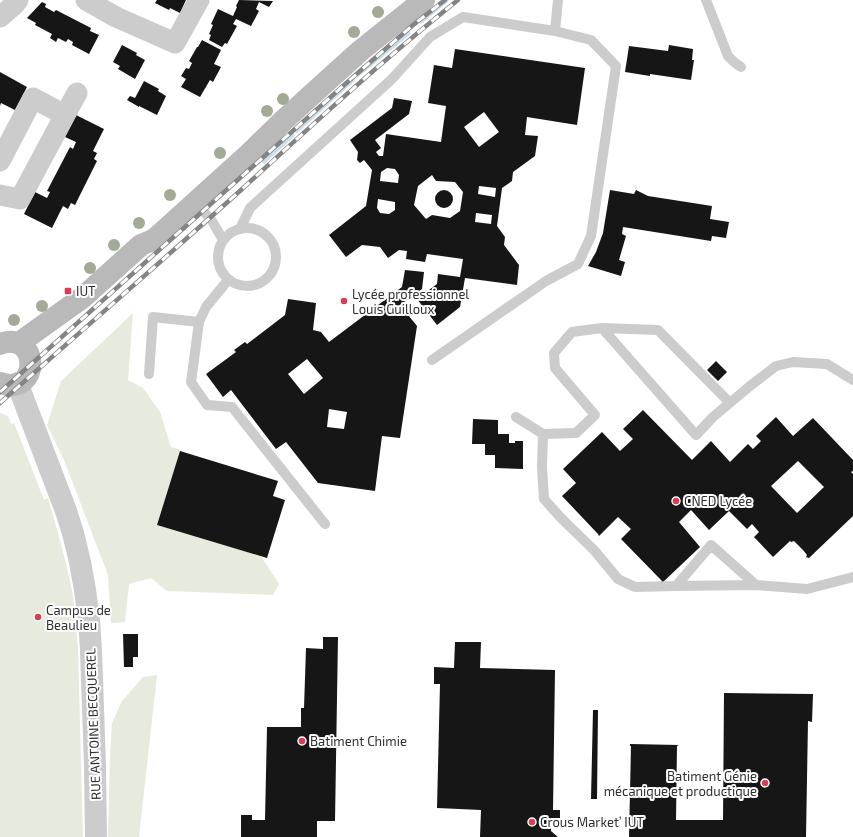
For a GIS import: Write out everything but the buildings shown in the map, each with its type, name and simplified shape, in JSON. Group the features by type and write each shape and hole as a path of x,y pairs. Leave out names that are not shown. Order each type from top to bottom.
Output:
{"main road":[{"path":"9,383 24,379 28,374 30,367 17,349 82,298 141,245 155,239 360,51 424,0"},
{"path":"141,245 146,230 160,216 255,135 285,119"}],"street":[{"path":"0,17 18,0"},
{"path":"86,0 116,17 175,43 199,0"},
{"path":"0,195 20,199 77,94"},
{"path":"0,161 33,98 65,114"},
{"name":"RUE ANTOINE BECQUEREL","path":"9,383 18,385 66,511 75,540 84,583 91,650 96,837"}],"lane":[{"path":"555,31 558,0"},
{"path":"706,0 728,56 741,67"},
{"path":"240,229 250,208 392,79 430,37 462,17 555,31 591,40 616,66 591,236 578,264 546,281 432,360"},
{"path":"196,202 212,222 223,240"},
{"path":"250,228 260,231 273,243 276,252 276,263 269,276 262,282 253,286 237,285 228,280 220,270 218,260 219,248 223,240 229,234 240,229 250,228"},
{"path":"228,280 206,307 199,322 191,382 207,405 232,407 325,524"},
{"path":"149,374 153,317 199,322"},
{"path":"602,328 696,435 713,417 776,366 793,362 827,364 853,380"},
{"path":"516,417 543,434 576,433 595,415 555,368 554,353 572,332 602,328 658,330 730,403"},
{"path":"543,434 542,467 544,499 594,550 618,579 635,587 756,585 806,589 853,577"},
{"path":"676,586 711,545 756,585"}],"shaded area":[{"path":"133,313 128,380 143,388 160,412 171,447 181,450 182,452 180,452 157,525 261,556 279,584 273,595 167,591 151,578 129,584 125,622 111,623 108,575 64,460 47,425 61,381"},
{"name":"Campus de Beaulieu","path":"0,413 8,416 11,424 14,423 44,500 48,498 63,550 72,589 78,648 83,837 0,837"},
{"path":"157,675 139,837 108,837 112,723 122,701 143,677"}],"waterway":[{"path":"421,21 446,0"},
{"path":"358,74 408,33"},
{"path":"297,130 352,80"},
{"path":"264,161 292,135"}],"railway":[{"path":"0,392 352,78 413,25 445,0"},
{"path":"0,403 211,217 348,93 458,0"}],"place":[{"name":"IUT","path":"68,291"},
{"name":"Lycée professionnel Louis Guilloux","path":"344,301"},
{"name":"CNED Lycée","path":"676,501"},
{"name":"Campus de Beaulieu","path":"38,617"},
{"name":"Batiment Chimie","path":"302,741"},
{"name":"Batiment Génie mécanique et productique","path":"765,783"},
{"name":"Crous Market’ IUT","path":"532,822"}]}
